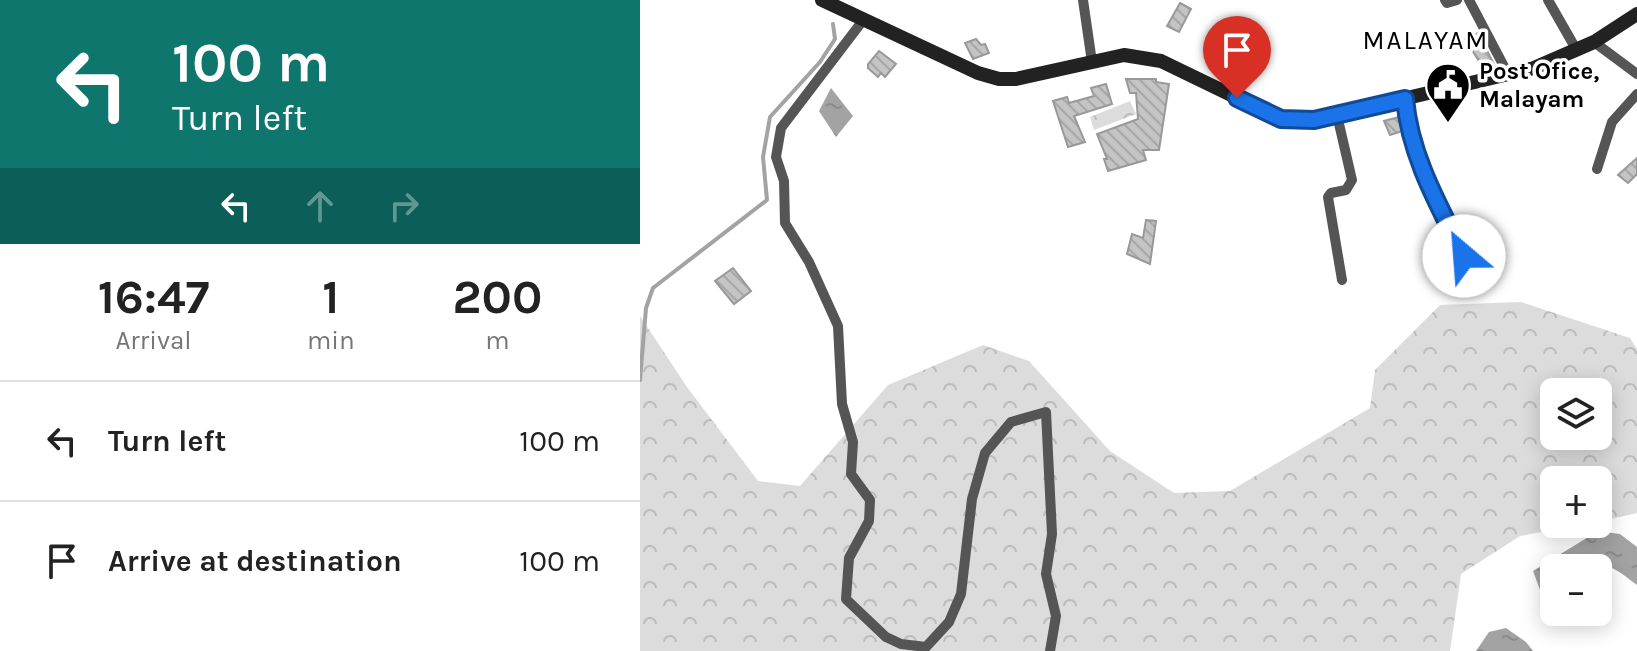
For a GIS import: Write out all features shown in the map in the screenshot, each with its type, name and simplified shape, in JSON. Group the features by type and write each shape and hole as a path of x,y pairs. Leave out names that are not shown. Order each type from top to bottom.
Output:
{"main road":[{"path":"822,0 978,73 999,79 1016,79 1124,55 1161,61 1281,119 1314,120 1534,68 1594,42 1637,14"}],"street":[{"path":"1083,0 1092,62"},
{"path":"1445,0 1447,3 1457,0"},
{"path":"1469,0 1508,74"},
{"path":"1548,0 1576,49"},
{"path":"864,19 781,128 776,157 784,181 785,223 809,262 838,326 842,404 853,442 851,474 870,500 869,521 849,558 846,599 886,637 901,644 926,647 949,622 961,594 972,499 985,453 1011,422 1046,412 1052,534 1046,574 1056,616 1050,651"},
{"path":"1594,42 1637,74"},
{"path":"1597,169 1612,122 1637,94"},
{"path":"1405,99 1414,149 1464,256"},
{"path":"1337,115 1352,180 1346,190 1331,193 1328,197 1342,280"}],"green space":[{"path":"1130,101 1136,114 1094,130 1090,117"},
{"path":"1521,302 1630,338 1637,349 1637,513 1612,519 1612,466 1540,466 1540,532 1520,536 1461,574 1450,651 640,651 640,316 687,387 758,481 800,486 888,385 983,345 1029,361 1110,451 1174,493 1230,491 1370,408 1375,370 1440,305"}],"water":[{"path":"831,88 853,116 836,137 819,111"},
{"path":"1612,533 1620,534 1637,547 1637,585 1612,568 1612,554 1561,554 1587,538 1612,538"},
{"path":"1540,567 1540,590 1533,571"},
{"path":"1506,628 1533,651 1476,651 1489,632"}],"building":[{"path":"1180,3 1191,9 1179,32 1167,26"},
{"path":"1478,33 1493,67 1484,69 1465,39"},
{"path":"976,39 981,45 985,44 989,53 973,59 965,43"},
{"path":"879,51 896,64 885,77 881,73 878,77 868,68"},
{"path":"1126,79 1156,79 1156,82 1169,84 1159,150 1143,150 1146,160 1108,171 1104,159 1107,159 1097,134 1138,119 1136,93 1130,93"},
{"path":"1106,84 1112,104 1074,116 1085,142 1068,147 1053,101 1067,97 1069,103 1094,96 1091,88"},
{"path":"1399,117 1402,131 1390,135 1384,121"},
{"path":"1637,158 1637,174 1628,183 1618,175"},
{"path":"1146,220 1156,221 1150,264 1127,254 1132,234 1143,238"},
{"path":"733,268 751,291 734,304 715,281"}],"waterway":[{"path":"640,380 646,308 653,288 767,200 763,157 770,117 820,62 835,39 833,24"}],"place":[{"name":"Post Ofice, Malayam","path":"1448,124"}],"district":[{"name":"MALAYAM","path":"1426,40"}],"route":[{"path":"1237,98 1281,119 1314,120 1405,99 1414,149 1464,256"}]}
